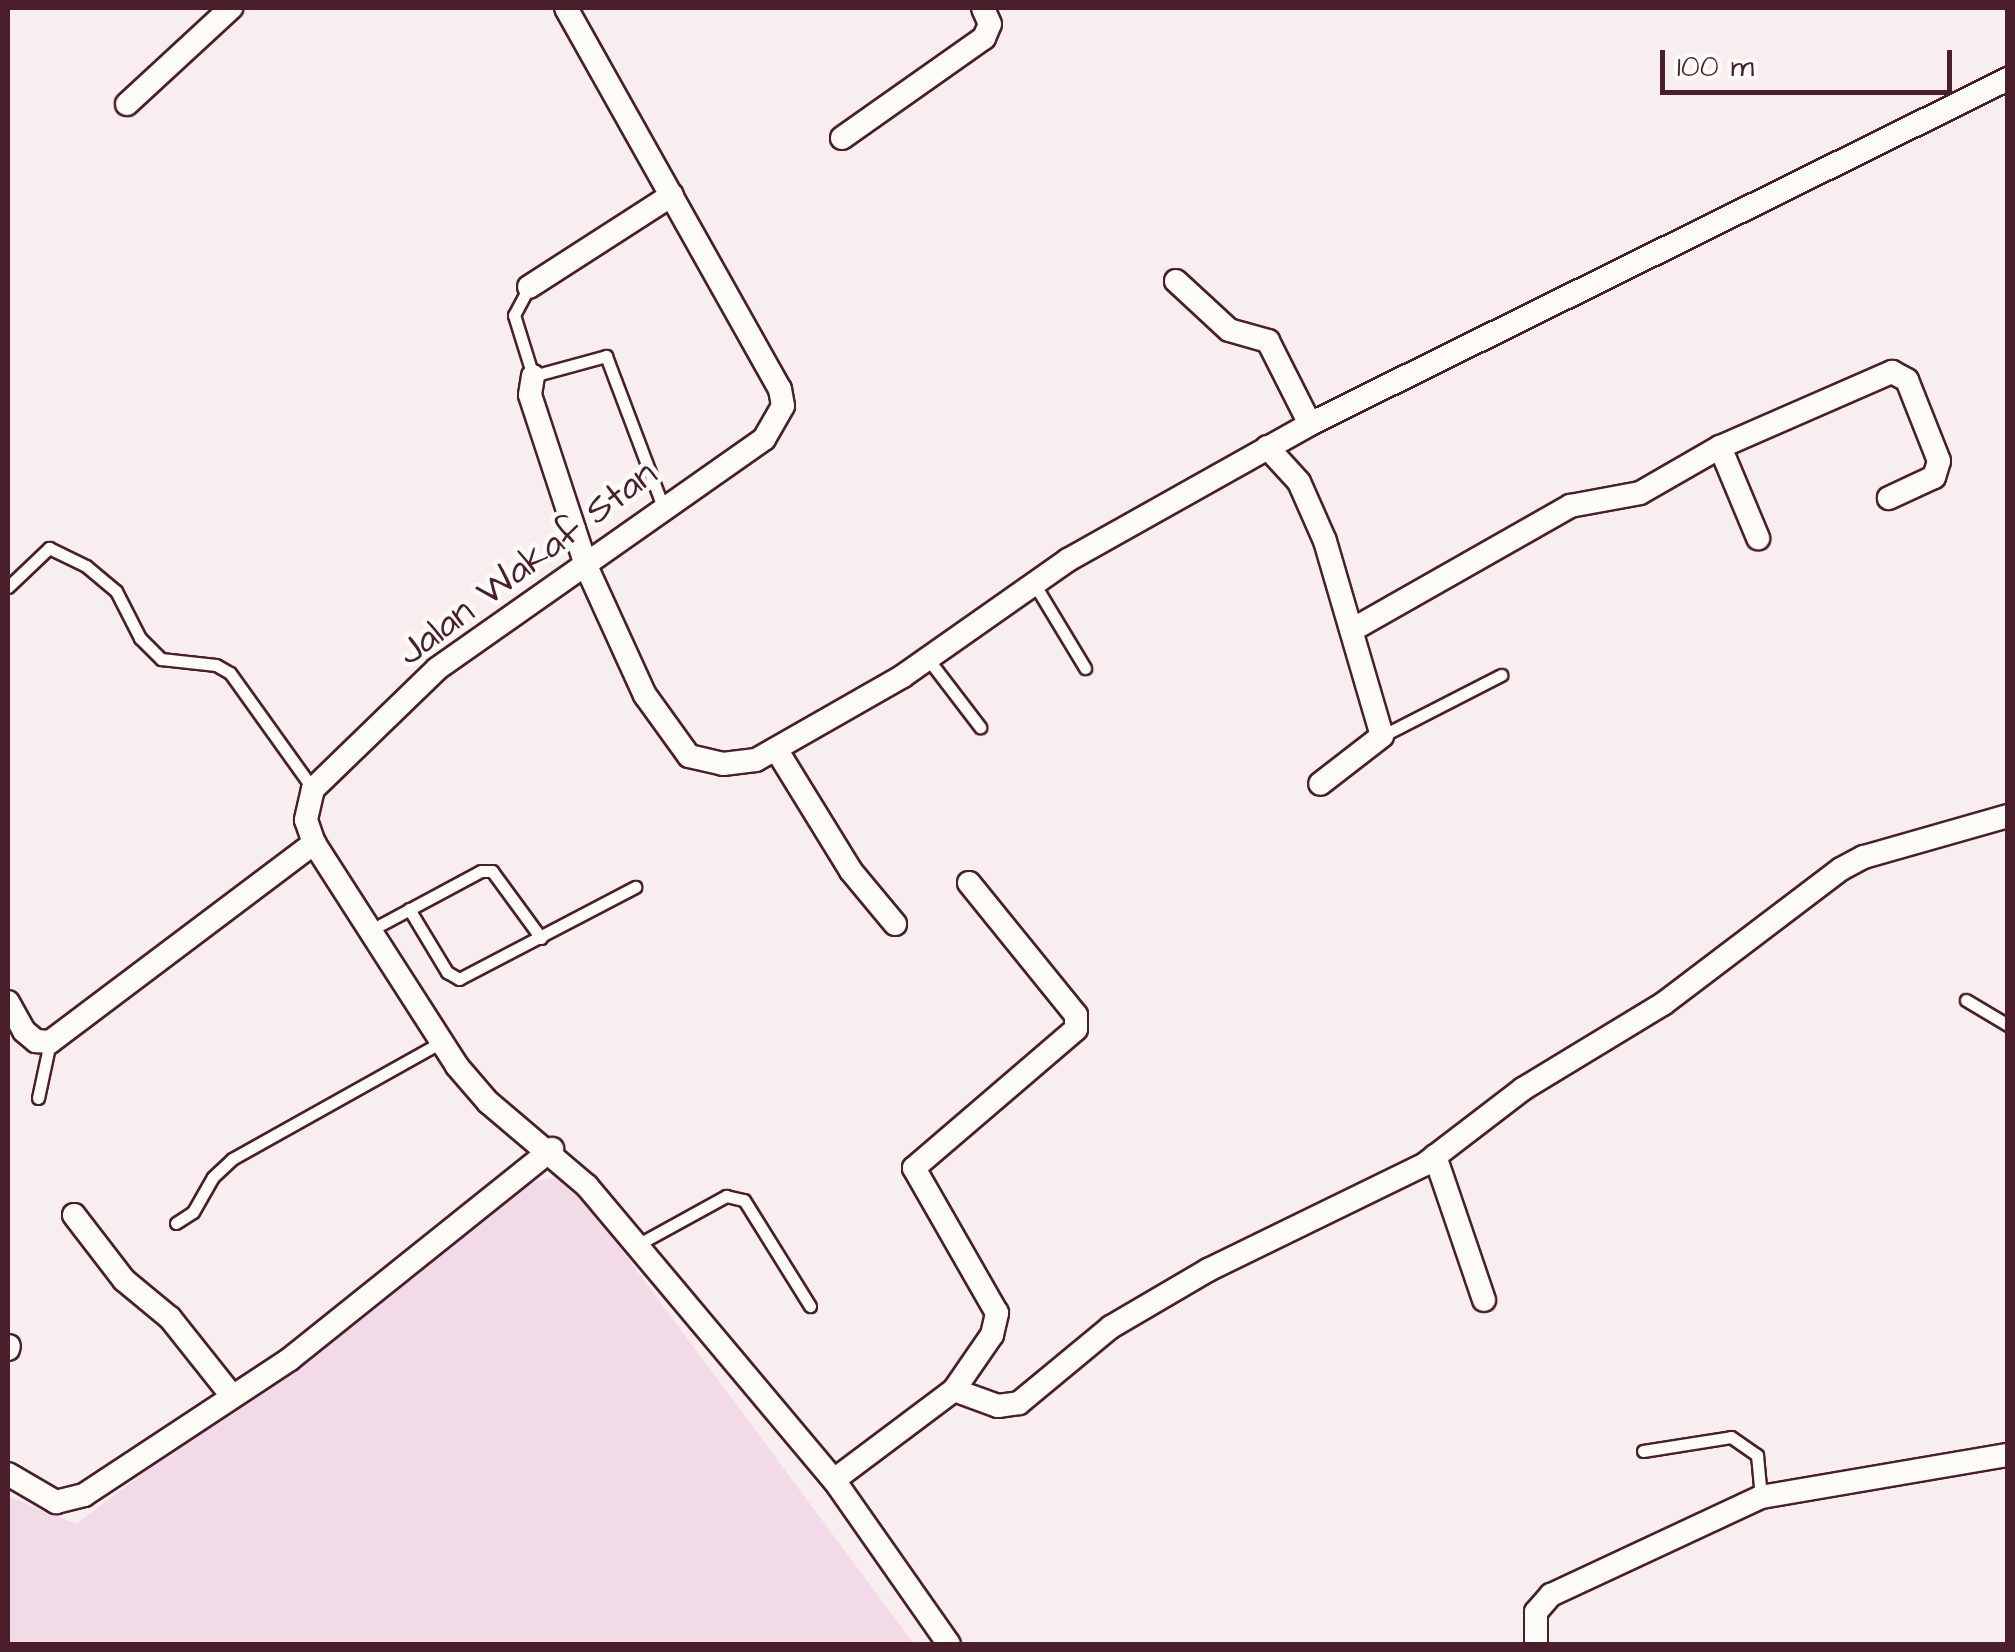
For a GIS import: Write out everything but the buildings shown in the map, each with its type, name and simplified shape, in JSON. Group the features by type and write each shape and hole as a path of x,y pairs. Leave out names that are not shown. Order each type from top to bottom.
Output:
{"street":[{"path":"128,104 231,8"},
{"name":"Jalan Wakaf Stan","path":"314,789 437,669 587,568 662,504 764,439 783,406 672,195 566,8"},
{"path":"842,138 984,38 990,24 983,8"},
{"path":"533,376 530,395 587,568 645,696 689,756 722,764 756,760 928,659 1068,560 1310,424 2001,84 2008,111"},
{"path":"529,288 672,195"},
{"path":"1176,281 1228,330 1268,342 1310,424"},
{"path":"1352,630 1570,506 1640,493 1720,447 1892,372 1907,380 1938,460 1934,477 1888,498"},
{"path":"1720,447 1758,538"},
{"path":"1267,448 1299,482 1352,630 1382,736 1320,784"},
{"path":"776,749 851,871 895,924"},
{"path":"314,789 306,820 314,843 441,1042 488,1102 552,1149 637,1246 834,1480 949,1644"},
{"path":"954,1390 998,1406 1020,1403 1111,1327 1435,1156 1594,1041 1663,1004 1841,869 1864,856 2008,816"},
{"path":"8,1002 24,1030 36,1041 50,1042 314,843"},
{"path":"834,1480 954,1390 992,1335 997,1313 914,1168 1076,1029 1076,1015 969,884"},
{"path":"8,1474 36,1496 72,1500 290,1358 552,1149"},
{"path":"1435,1156 1484,1300"},
{"path":"74,1215 124,1280 170,1318 232,1396"},
{"path":"1536,1644 1536,1612 1551,1595 1761,1497 2008,1455"}],"lane":[{"path":"529,288 514,314 533,376 606,356 662,504"},
{"path":"8,587 49,548 86,566 116,591 140,638 161,660 216,665 230,674 314,789"},
{"path":"1035,586 1086,668"},
{"path":"928,659 980,726"},
{"path":"1382,736 1501,676"},
{"path":"371,930 480,870 492,871 541,938"},
{"path":"408,909 447,972 459,979 635,887"},
{"path":"1966,1000 2008,1025"},
{"path":"38,1098 50,1042"},
{"path":"176,1223 193,1212 213,1177 232,1159 441,1042"},
{"path":"637,1246 726,1196 744,1200 810,1306"},
{"path":"1643,1452 1731,1437 1756,1455 1761,1497"}],"shaded area":[{"path":"566,1175 914,1644 8,1644 8,1496 76,1524 532,1182"}]}
